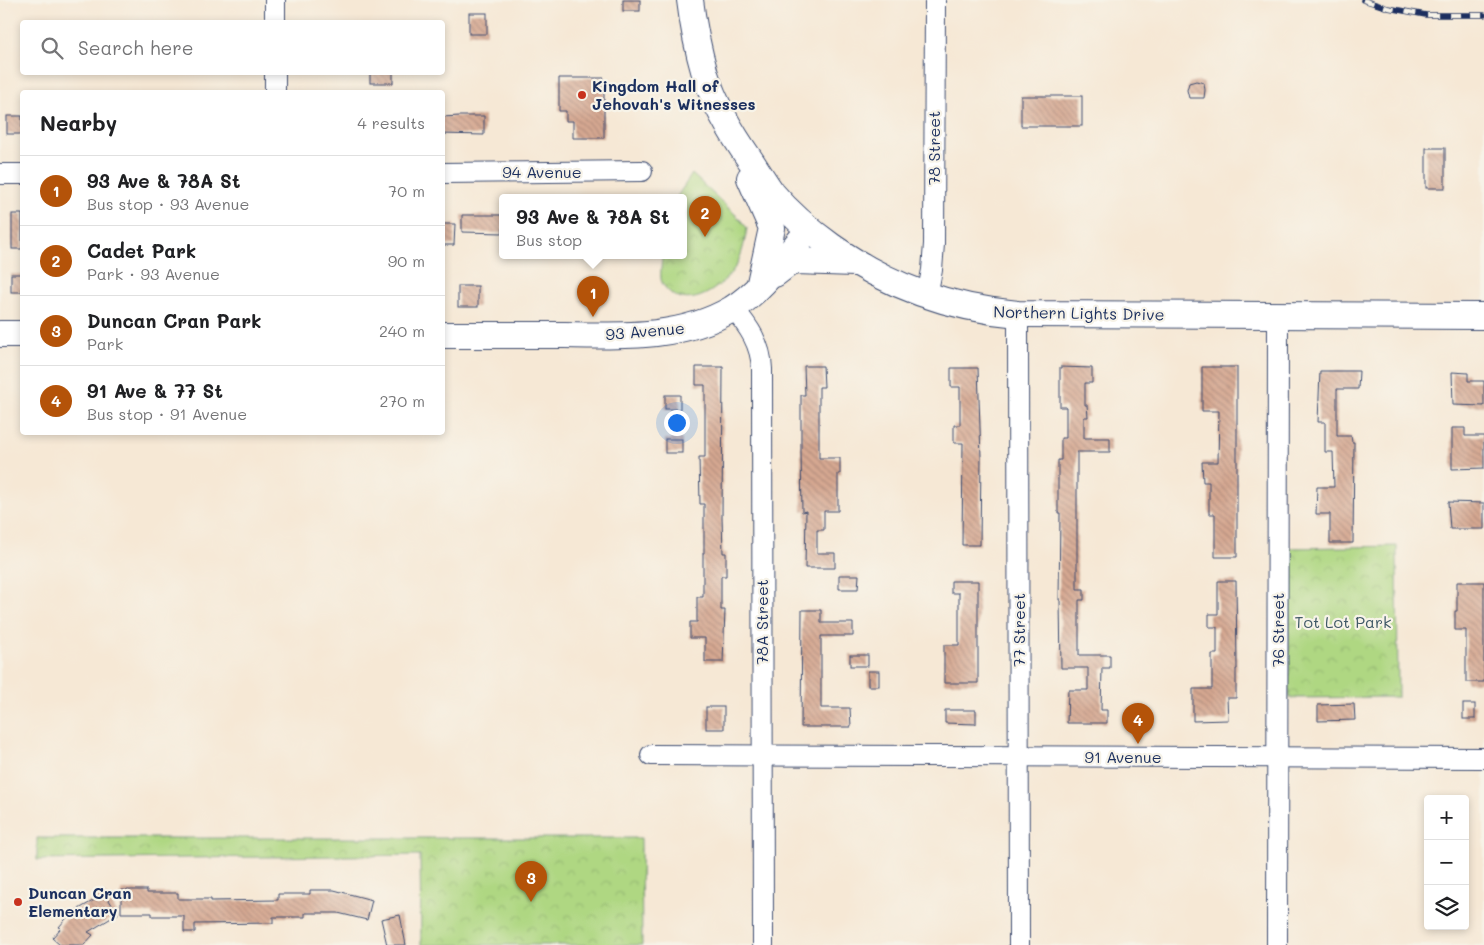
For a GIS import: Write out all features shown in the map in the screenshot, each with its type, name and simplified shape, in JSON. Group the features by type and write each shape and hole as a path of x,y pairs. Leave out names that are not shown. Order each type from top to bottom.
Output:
{"main road":[{"name":"Northern Lights Drive","path":"690,0 694,29 706,75 732,134 773,194 809,230 856,263 878,275 927,296 964,307 1018,314 1484,316"},
{"path":"732,134 772,228 759,286"},
{"name":"93 Avenue","path":"445,335 619,336 655,334 694,326 733,308 748,297 809,230"},
{"path":"759,286 788,264 796,261 856,263"},
{"path":"0,334 20,334"}],"street":[{"path":"275,0 275,20"},
{"name":"78 Street","path":"927,296 934,244 934,0"},
{"path":"275,75 275,90"},
{"name":"94 Avenue","path":"445,173 642,171"},
{"path":"0,174 20,174"},
{"name":"78A Street","path":"733,308 747,324 758,344 762,363 763,945"},
{"name":"77 Street","path":"1018,314 1019,945"},
{"name":"76 Street","path":"1277,945 1278,316"},
{"name":"91 Avenue","path":"651,755 1484,758"}],"green space":[{"path":"692,174 738,217 747,228 738,262 727,278 710,292 691,299 681,298 672,294 662,283 661,279 662,259 687,259 687,194 679,194"},
{"name":"Tot Lot Park","path":"1397,546 1398,697 1289,698 1289,548"},
{"path":"37,838 641,838 642,945 421,945 420,855 37,860"}],"building":[{"path":"623,0 640,0 640,11 623,11"},
{"path":"469,13 487,13 487,34 469,34"},
{"path":"370,75 393,75 393,83 370,83"},
{"name":"Kingdom Hall of Jehovah's Witnesses","path":"559,78 604,78 604,138 573,138 573,121 566,121 566,111 559,111"},
{"path":"1196,81 1204,83 1204,98 1189,98 1187,90 1189,83"},
{"path":"1021,96 1082,96 1082,126 1021,126"},
{"path":"7,116 20,116 20,134 7,134"},
{"path":"484,116 484,135 445,134 445,117"},
{"path":"1426,148 1445,148 1445,188 1426,188"},
{"path":"12,214 20,214 20,249 12,249"},
{"path":"462,215 499,215 499,233 462,232"},
{"path":"445,224 455,224 454,245 445,245"},
{"path":"11,274 20,274 20,292 11,292"},
{"path":"458,286 478,286 478,307 458,307"},
{"path":"804,366 823,366 824,387 819,387 819,458 840,458 838,511 824,511 824,530 817,530 817,553 835,553 835,568 805,568 806,511 802,512 801,452 801,395 805,395"},
{"path":"696,367 723,367 722,518 723,553 726,553 726,576 721,576 721,610 725,610 723,662 705,662 705,638 690,638 690,622 697,622 697,597 703,597 704,553 704,504 700,504 699,457 705,457 705,385 696,385"},
{"path":"1060,367 1092,368 1092,383 1085,383 1085,405 1087,405 1088,417 1084,417 1084,438 1110,438 1110,452 1077,452 1077,589 1084,589 1084,600 1079,600 1079,655 1110,655 1110,668 1102,668 1101,710 1107,710 1107,723 1067,723 1068,690 1088,690 1088,668 1061,668 1058,460 1061,460 1061,438 1066,438 1066,407 1060,407"},
{"path":"1202,367 1237,367 1237,557 1215,557 1215,514 1209,514 1209,482 1203,482 1202,462 1218,462 1219,411 1202,411"},
{"path":"951,368 978,368 981,458 980,545 962,545 963,443 954,443 954,425 960,425 960,387 951,387"},
{"path":"1320,371 1359,371 1358,389 1337,389 1337,436 1351,436 1352,442 1354,442 1353,543 1330,543 1330,514 1316,514 1317,487 1334,487 1333,452 1325,452 1325,422 1318,422"},
{"path":"1452,372 1468,373 1468,381 1484,381 1484,406 1453,405"},
{"path":"665,395 680,395 680,409 665,409"},
{"path":"1452,428 1465,428 1465,436 1484,436 1484,468 1452,469"},
{"path":"665,439 682,439 682,453 665,453"},
{"path":"1448,502 1484,503 1484,529 1450,529"},
{"path":"839,575 859,575 858,589 839,589"},
{"path":"951,581 978,581 978,683 944,683 944,645 959,645 959,593 951,593"},
{"path":"1218,581 1236,581 1236,698 1227,698 1228,720 1193,721 1193,689 1212,689 1212,654 1217,654 1217,627 1209,627 1209,614 1218,614"},
{"path":"1457,582 1484,582 1484,682 1466,682 1466,630 1455,630"},
{"path":"802,610 821,610 821,623 853,623 853,636 821,636 821,708 850,708 851,727 801,727"},
{"path":"850,655 868,655 868,666 850,666"},
{"path":"868,671 879,671 879,686 868,686"},
{"path":"1354,704 1355,720 1318,721 1318,705"},
{"path":"1463,704 1475,704 1475,719 1463,719"},
{"path":"706,707 724,707 724,729 706,729"},
{"path":"945,710 976,710 976,724 945,723"},
{"path":"121,890 147,890 147,893 178,893 178,899 211,899 211,901 278,900 278,894 310,894 310,890 334,890 372,900 367,920 338,913 305,913 305,917 273,917 273,923 195,924 195,932 184,932 184,916 152,916 152,913 121,913"},
{"path":"105,894 118,914 88,932 93,935 84,945 60,945 52,938 70,914"},
{"path":"400,915 406,945 387,945 381,919"}],"railway":[{"path":"1363,0 1388,8 1426,15 1484,15"}],"place":[{"name":"Kingdom Hall of Jehovah's Witnesses","path":"582,95"},
{"name":"Cadet Park","path":"705,237"},
{"name":"93 Ave & 78A St","path":"593,317"},
{"name":"91 Ave & 77 St","path":"1138,744"},
{"name":"Duncan Cran Elementary","path":"18,902"},
{"name":"Duncan Cran Park","path":"531,902"}]}
